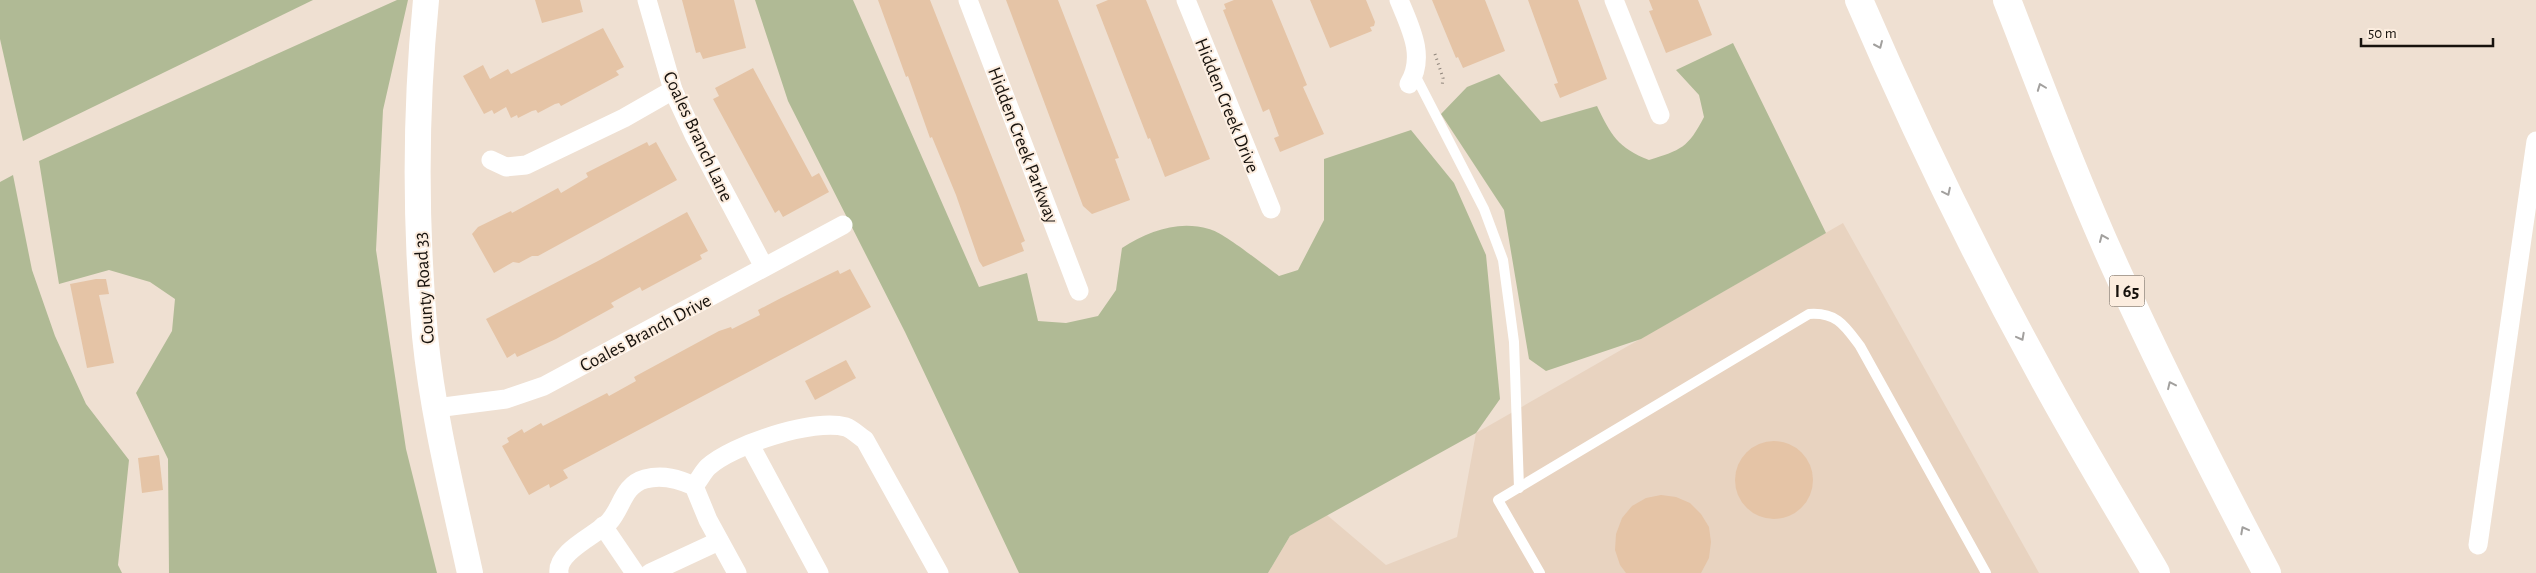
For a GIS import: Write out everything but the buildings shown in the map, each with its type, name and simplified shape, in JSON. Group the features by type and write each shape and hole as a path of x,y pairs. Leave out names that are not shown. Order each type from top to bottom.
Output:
{"highway":[{"path":"1859,0 1928,153 1974,248 2145,573"},
{"name":"I 65","path":"2007,0 2066,152 2116,268 2183,412 2267,573"},
{"path":"2053,396 2156,573"}],"street":[{"name":"County Road 33","path":"426,0 419,89 417,158 425,337 436,408 470,573"},
{"name":"Coales Branch Lane","path":"647,0 673,90 694,135 764,267"},
{"name":"Hidden Creek Parkway","path":"968,0 1079,291"},
{"name":"Hidden Creek Drive","path":"1186,0 1271,209"},
{"path":"1399,0 1417,51 1412,79"},
{"path":"1614,0 1660,115"},
{"path":"491,160 506,167 526,165 624,118 673,90"},
{"path":"2478,545 2536,141"},
{"name":"Coales Branch Drive","path":"436,408 506,399 544,386 843,225"},
{"path":"694,486 708,467 777,433 819,425 846,428 865,440 939,573"},
{"path":"750,445 819,573"},
{"path":"559,573 563,558 609,522 630,488 645,479 674,477 694,486 708,520 737,573"},
{"path":"603,526 635,573"},
{"path":"650,573 719,541"}],"lane":[{"path":"1412,79 1484,209 1503,260 1514,342 1519,488"},
{"path":"1540,573 1498,500 1809,314 1821,313 1843,322 1860,346 1986,573"}],"shaded area":[{"path":"1843,223 2039,573 1268,573 1290,536 1327,515 1386,565 1457,537 1476,433"}],"green space":[{"path":"0,0 313,0 23,141 0,39"},
{"path":"397,0 408,0 383,110 376,250 406,449 437,573 169,573 168,459 136,393 172,331 175,299 150,282 109,270 59,284 39,161"},
{"path":"755,0 853,0 979,287 1027,273 1038,321 1066,323 1098,316 1116,290 1122,248 1153,232 1164,229 1186,226 1209,229 1234,243 1279,276 1298,270 1324,220 1324,159 1411,130 1454,183 1486,255 1500,399 1476,433 1290,536 1268,573 1019,573 905,332 788,101"},
{"path":"1733,43 1826,233 1641,339 1546,371 1529,359 1504,210 1441,114 1467,87 1499,74 1541,122 1597,106 1611,133 1630,151 1649,160 1676,150 1688,142 1704,117 1699,95 1676,70"},
{"path":"13,175 32,270 55,336 86,404 129,460 118,565 122,573 0,573 0,182"}]}
